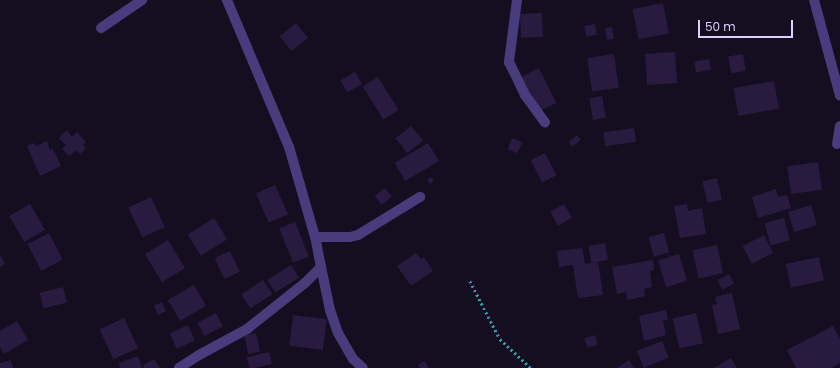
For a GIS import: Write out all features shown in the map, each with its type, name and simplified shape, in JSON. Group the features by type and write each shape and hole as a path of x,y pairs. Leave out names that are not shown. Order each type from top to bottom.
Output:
{"street":[{"path":"101,28 142,0"},
{"path":"227,0 289,147 315,237 330,310 338,334 353,359 363,368"},
{"path":"517,0 509,62 525,95 545,123"},
{"path":"814,0 840,96"},
{"path":"837,144 840,126"},
{"path":"315,237 350,237 358,235 420,197"},
{"path":"179,368 199,355 247,330 305,283 321,267"}],"path":[{"path":"470,281 500,339 531,368"}],"building":[{"path":"663,3 669,33 638,39 633,9"},
{"path":"542,13 543,37 521,38 520,14"},
{"path":"296,23 308,38 292,51 280,36"},
{"path":"595,24 597,35 586,37 584,26"},
{"path":"612,27 614,39 607,40 605,28"},
{"path":"675,52 677,83 647,85 645,54"},
{"path":"614,54 619,88 592,91 587,58"},
{"path":"743,54 746,71 731,73 728,57"},
{"path":"709,59 711,70 696,72 694,62"},
{"path":"539,68 556,103 534,114 517,79"},
{"path":"355,72 362,84 347,93 340,80"},
{"path":"378,77 399,110 383,120 363,87"},
{"path":"774,81 779,109 738,116 734,88"},
{"path":"602,96 606,118 593,120 589,98"},
{"path":"411,126 423,141 407,153 395,139"},
{"path":"634,128 636,142 605,146 603,132"},
{"path":"67,130 72,137 77,132 86,142 83,145 86,148 80,154 76,150 69,156 62,149 66,145 59,138"},
{"path":"577,135 581,140 572,147 568,142"},
{"path":"512,138 522,142 518,153 508,149"},
{"path":"47,141 50,150 53,149 61,166 40,176 27,146 34,143 36,146"},
{"path":"428,143 439,161 405,181 395,163"},
{"path":"545,153 556,175 542,183 531,160"},
{"path":"818,162 822,190 791,194 787,166"},
{"path":"431,177 434,180 430,184 427,180"},
{"path":"717,178 722,199 707,203 702,181"},
{"path":"275,185 288,214 269,223 256,194"},
{"path":"385,188 392,197 382,205 375,196"},
{"path":"776,189 778,197 787,195 791,208 758,218 752,197"},
{"path":"151,197 165,227 142,237 128,208"},
{"path":"30,204 45,230 24,242 9,216"},
{"path":"564,204 572,218 558,226 550,212"},
{"path":"687,204 688,211 702,208 706,234 680,238 674,206"},
{"path":"811,205 817,225 794,232 788,212"},
{"path":"214,218 227,239 201,256 188,234"},
{"path":"784,218 790,240 771,245 765,223"},
{"path":"295,222 309,256 293,263 279,228"},
{"path":"49,233 63,260 41,271 28,244"},
{"path":"664,233 669,252 654,256 649,237"},
{"path":"764,235 773,253 752,264 743,246"},
{"path":"168,240 185,268 162,282 145,254"},
{"path":"605,243 608,260 591,263 588,246"},
{"path":"717,245 723,273 699,279 693,250"},
{"path":"582,248 585,264 598,262 603,295 578,298 573,265 559,267 557,251"},
{"path":"230,251 240,272 224,279 215,258"},
{"path":"416,253 421,259 424,257 433,271 411,286 397,266"},
{"path":"679,254 687,281 666,287 658,260"},
{"path":"0,255 5,264 0,267"},
{"path":"819,257 824,280 791,288 786,264"},
{"path":"653,260 654,270 650,271 652,287 644,289 645,296 627,300 626,292 617,294 612,267"},
{"path":"291,265 299,278 275,293 267,280"},
{"path":"729,274 734,284 722,290 717,280"},
{"path":"263,280 272,294 250,308 241,294"},
{"path":"194,285 206,306 180,321 168,300"},
{"path":"63,287 67,303 44,308 40,293"},
{"path":"732,293 740,329 718,334 712,305 717,304 715,297"},
{"path":"162,302 166,311 158,315 154,306"},
{"path":"666,310 668,319 663,321 666,335 644,341 639,316"},
{"path":"216,313 223,326 205,336 197,323"},
{"path":"696,313 703,343 680,349 673,318"},
{"path":"293,315 327,319 323,350 289,346"},
{"path":"124,318 138,348 113,359 100,329"},
{"path":"17,321 28,340 4,354 0,347 0,331"},
{"path":"188,325 195,341 177,349 170,333"},
{"path":"833,326 840,339 840,363 831,368 796,368 787,350"},
{"path":"256,333 260,352 248,354 244,335"},
{"path":"595,335 598,345 587,348 584,338"},
{"path":"662,341 669,358 644,368 637,351"},
{"path":"269,352 272,364 249,368 247,358"},
{"path":"138,356 142,368 120,368 119,363"},
{"path":"731,358 737,368 714,368"},
{"path":"154,359 160,368 144,368 143,365"},
{"path":"11,360 13,368 0,368 0,363"},
{"path":"629,360 634,368 617,368"},
{"path":"424,361 429,368 420,368 418,365"}]}
